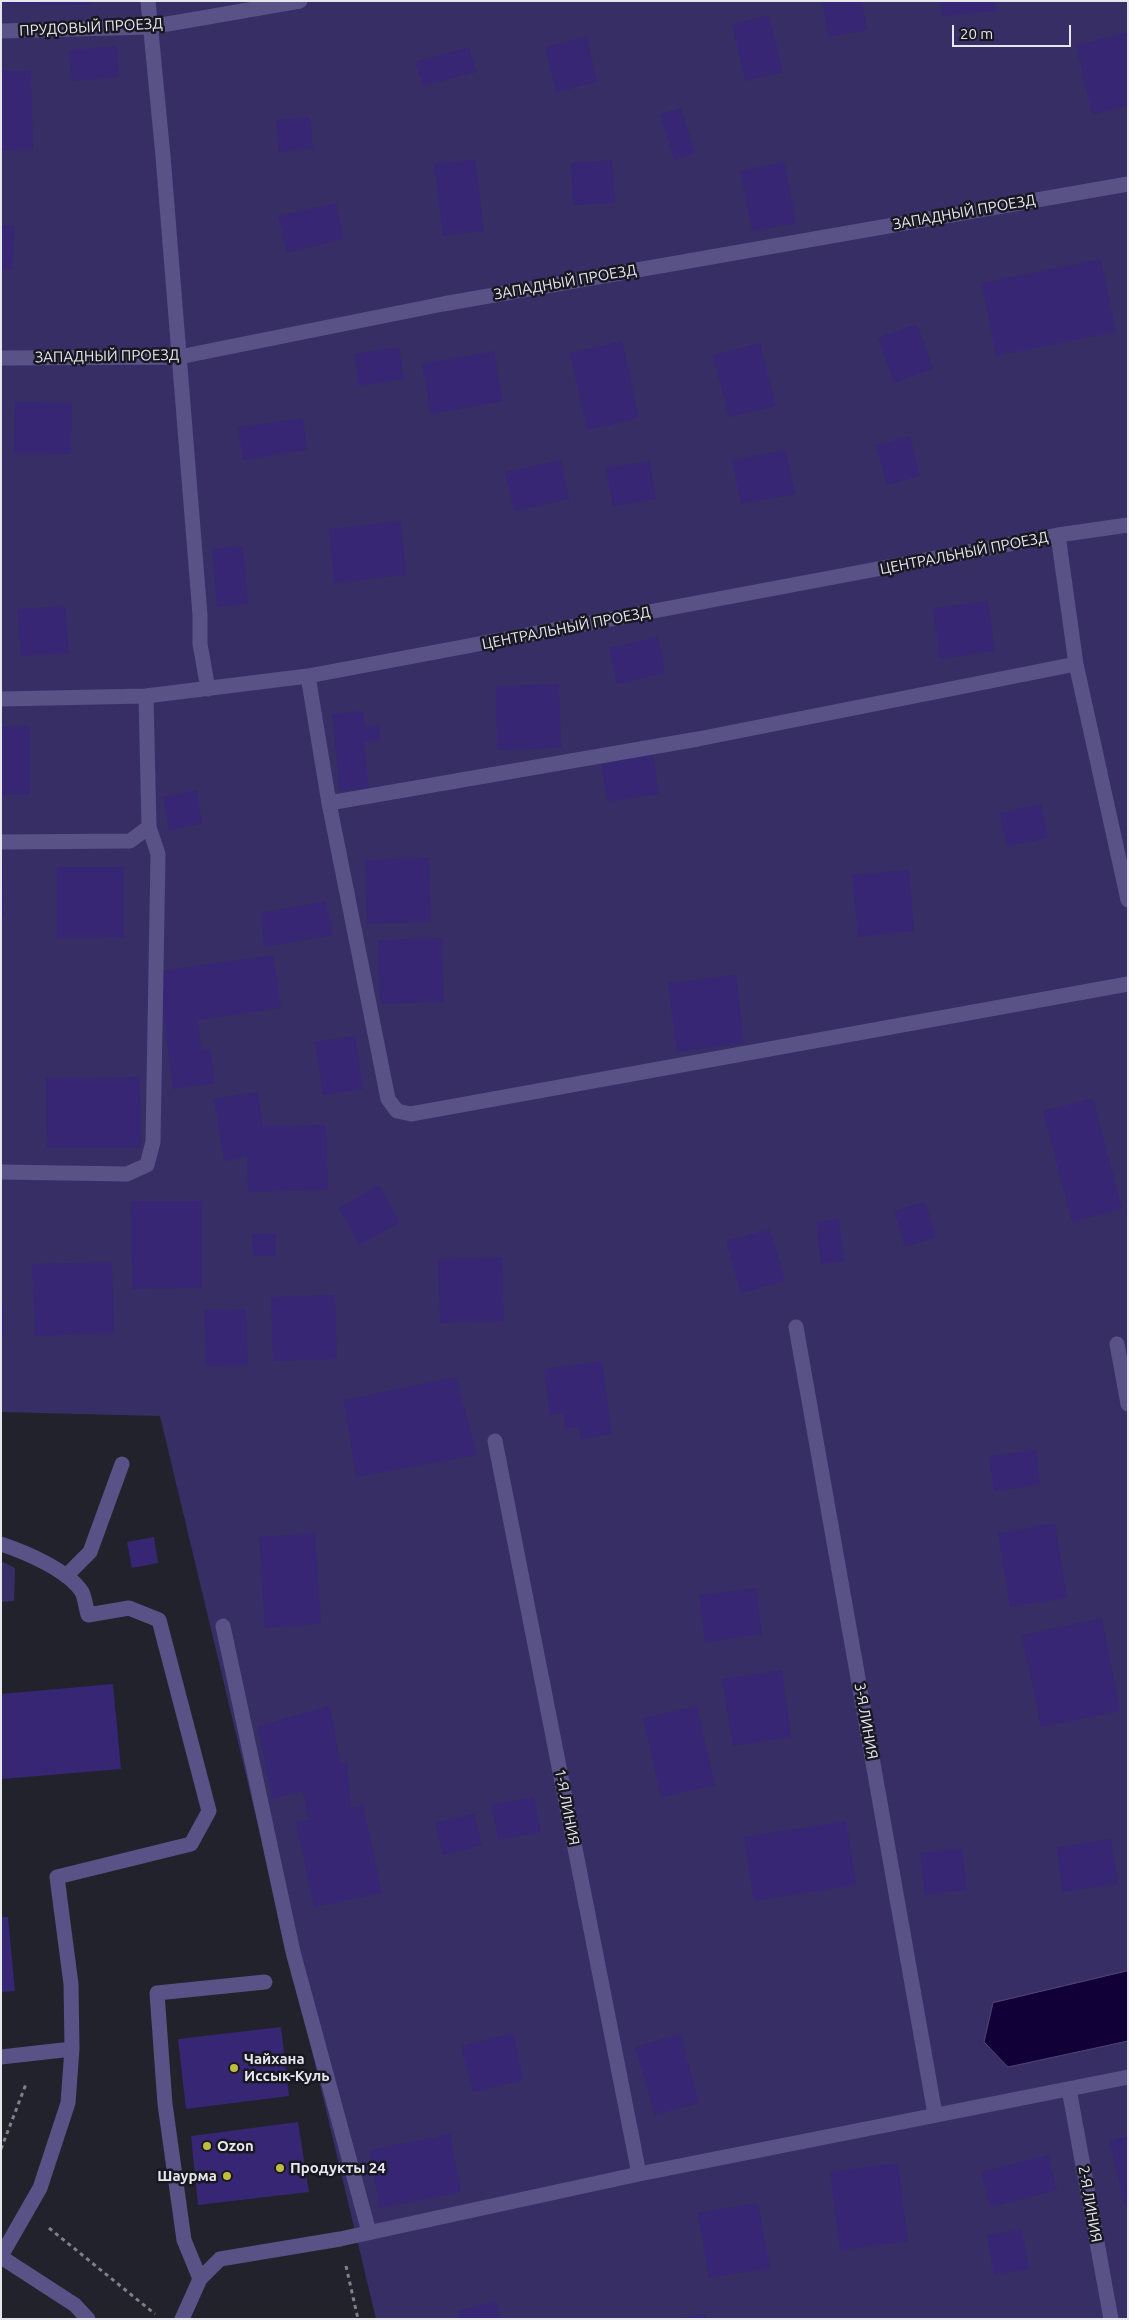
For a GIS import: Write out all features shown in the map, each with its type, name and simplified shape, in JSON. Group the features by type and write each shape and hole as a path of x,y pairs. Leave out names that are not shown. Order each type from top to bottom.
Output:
{"street":[{"path":"148,1 200,615 200,644 208,689"},
{"name":"ПРУДОВЫЙ ПРОЕЗД","path":"1,32 150,27 300,1"},
{"name":"ЗАПАДНЫЙ ПРОЕЗД","path":"1,358 179,357 443,304 1128,184"},
{"name":"ЦЕНТРАЛЬНЫЙ ПРОЕЗД","path":"1,699 146,696 308,676 1058,535 1128,525"},
{"path":"1058,535 1076,664 1128,900"},
{"path":"329,803 698,739 1076,664"},
{"path":"308,676 329,803 388,1099 397,1111 411,1114 1128,984"},
{"path":"1,1172 127,1174 147,1164 153,1142 158,854 149,827 146,696"},
{"path":"1,842 130,840 149,827"},
{"name":"3-Я ЛИНИЯ","path":"796,1328 935,2114"},
{"path":"1117,1344 1128,1404"},
{"name":"1-Я ЛИНИЯ","path":"495,1441 639,2174"},
{"path":"66,1576 90,1552 122,1464"},
{"path":"1,1544 28,1554 66,1576 82,1592 88,1615 129,1608 159,1620 209,1811 191,1844 57,1877 71,1984 72,2049 68,2103 40,2188 28,2213 1,2256 75,2305 88,2319"},
{"path":"223,1626 293,1952 369,2232"},
{"path":"200,2279 184,2240 165,2104 157,1993 264,1982"},
{"path":"1,2057 72,2049"},
{"path":"182,2319 200,2279 220,2259 340,2239 639,2174 1128,2077"},
{"name":"2-Я ЛИНИЯ","path":"1069,2089 1111,2319"}],"path":[{"path":"1,2149 38,2052"},
{"path":"28,2213 64,2238 162,2319"},
{"path":"340,2239 358,2319"}],"shaded area":[{"path":"1,1 1128,1 1128,2319 376,2319 160,1416 1,1412"},
{"path":"1,1561 15,1568 14,1601 1,1602"},
{"path":"1128,1971 1128,2041 1008,2067 984,2042 993,2003"}],"building":[{"path":"1,1 92,1 92,5 1,4"},
{"path":"822,1 862,1 867,30 829,37"},
{"path":"940,1 995,1 996,11 942,16"},
{"path":"769,15 783,72 745,81 732,24"},
{"path":"1128,32 1128,106 1092,114 1076,45"},
{"path":"587,37 597,82 556,92 545,47"},
{"path":"117,46 119,77 72,81 69,50"},
{"path":"469,47 476,72 423,86 415,62"},
{"path":"1,71 31,71 33,149 1,150"},
{"path":"681,108 695,154 674,160 660,114"},
{"path":"310,117 313,148 279,152 276,120"},
{"path":"475,159 484,231 443,236 434,164"},
{"path":"612,160 615,203 573,205 571,163"},
{"path":"784,162 796,223 752,231 740,171"},
{"path":"336,203 344,239 287,253 278,216"},
{"path":"1,225 15,226 12,269 1,269"},
{"path":"1101,259 1116,332 996,356 982,283"},
{"path":"917,324 933,369 894,383 878,338"},
{"path":"622,341 639,418 587,430 570,353"},
{"path":"760,343 776,406 729,417 713,355"},
{"path":"399,347 404,379 359,386 354,354"},
{"path":"494,351 503,401 431,414 422,364"},
{"path":"15,402 72,403 71,454 14,453"},
{"path":"303,418 307,450 243,460 238,427"},
{"path":"910,436 920,476 887,485 876,445"},
{"path":"786,450 795,494 741,504 732,460"},
{"path":"561,460 569,499 514,511 505,472"},
{"path":"650,461 656,499 613,506 606,468"},
{"path":"401,521 406,575 334,583 329,529"},
{"path":"243,546 248,604 217,607 212,549"},
{"path":"988,601 995,651 940,659 933,608"},
{"path":"65,606 69,653 21,656 17,609"},
{"path":"658,637 665,673 617,684 609,648"},
{"path":"559,684 561,748 497,750 496,686"},
{"path":"363,711 366,726 379,725 380,740 364,742 369,788 340,791 332,714"},
{"path":"30,726 30,795 1,795 1,727"},
{"path":"653,754 659,794 607,802 601,762"},
{"path":"197,790 202,823 169,831 163,797"},
{"path":"1041,804 1048,838 1007,846 1000,813"},
{"path":"429,858 431,922 367,924 365,860"},
{"path":"1,860 3,860 4,918 1,918"},
{"path":"57,867 124,867 124,937 57,938"},
{"path":"909,870 914,931 858,937 852,875"},
{"path":"326,901 333,935 264,947 261,913"},
{"path":"442,938 444,1002 380,1004 378,940"},
{"path":"273,955 281,1008 198,1020 201,1050 210,1049 215,1083 173,1089 158,971"},
{"path":"736,975 744,1043 677,1052 668,983"},
{"path":"355,1036 363,1089 323,1095 315,1042"},
{"path":"140,1077 141,1148 47,1148 46,1078"},
{"path":"258,1092 263,1126 326,1125 328,1190 248,1192 247,1157 224,1161 214,1099"},
{"path":"1093,1098 1122,1209 1072,1222 1043,1111"},
{"path":"379,1185 400,1222 359,1245 339,1208"},
{"path":"131,1201 202,1201 202,1288 132,1289"},
{"path":"925,1202 936,1237 905,1247 894,1211"},
{"path":"839,1219 844,1261 821,1264 816,1222"},
{"path":"770,1229 785,1281 741,1293 726,1241"},
{"path":"252,1234 276,1234 276,1256 253,1256"},
{"path":"502,1257 504,1321 440,1323 438,1259"},
{"path":"112,1262 114,1333 35,1336 32,1264"},
{"path":"335,1295 337,1359 273,1361 271,1297"},
{"path":"1,1305 4,1305 4,1336 1,1336"},
{"path":"246,1309 248,1365 206,1366 204,1310"},
{"path":"602,1361 612,1434 581,1439 579,1427 565,1429 563,1413 550,1415 544,1369"},
{"path":"456,1377 477,1455 356,1477 344,1400"},
{"path":"1036,1450 1040,1485 994,1491 989,1456"},
{"path":"1055,1523 1067,1598 1010,1607 998,1533"},
{"path":"315,1533 321,1624 265,1628 259,1537"},
{"path":"154,1537 158,1563 132,1568 127,1542"},
{"path":"756,1588 762,1634 705,1642 699,1595"},
{"path":"1102,1618 1120,1711 1041,1727 1022,1635"},
{"path":"782,1670 791,1737 733,1746 722,1679"},
{"path":"113,1684 121,1769 2,1779 1,1694"},
{"path":"330,1706 340,1763 347,1761 351,1808 363,1805 382,1893 314,1907 296,1822 309,1820 303,1791 272,1799 258,1726"},
{"path":"697,1706 715,1785 661,1797 643,1718"},
{"path":"534,1797 541,1832 498,1840 492,1805"},
{"path":"474,1814 482,1845 443,1855 435,1823"},
{"path":"846,1821 856,1885 754,1901 744,1837"},
{"path":"1111,1839 1118,1884 1062,1892 1057,1847"},
{"path":"962,1848 967,1890 925,1895 920,1853"},
{"path":"1,1917 8,1917 15,1991 1,1992"},
{"name":"Чайхана Иссык-Куль","path":"281,2027 289,2096 186,2109 178,2039"},
{"path":"514,2033 523,2080 473,2092 461,2046"},
{"path":"680,2034 699,2103 655,2115 635,2047"},
{"path":"298,2122 309,2192 198,2205 191,2136"},
{"path":"450,2134 461,2192 380,2208 369,2150"},
{"path":"1128,2136 1128,2205 1125,2206 1110,2141"},
{"path":"1048,2155 1057,2190 990,2207 981,2172"},
{"path":"898,2163 908,2241 840,2251 830,2172"},
{"path":"758,2203 770,2268 709,2278 698,2213"},
{"path":"1022,2229 1029,2269 994,2275 987,2235"},
{"path":"496,2301 501,2319 460,2319 458,2311"},
{"path":"706,2314 706,2319 682,2319 682,2318"}],"place":[{"name":"Чайхана Иссык-Куль","path":"234,2068"},
{"name":"Ozon","path":"207,2146"},
{"name":"Продукты 24","path":"280,2168"},
{"name":"Шаурма","path":"227,2176"}]}
